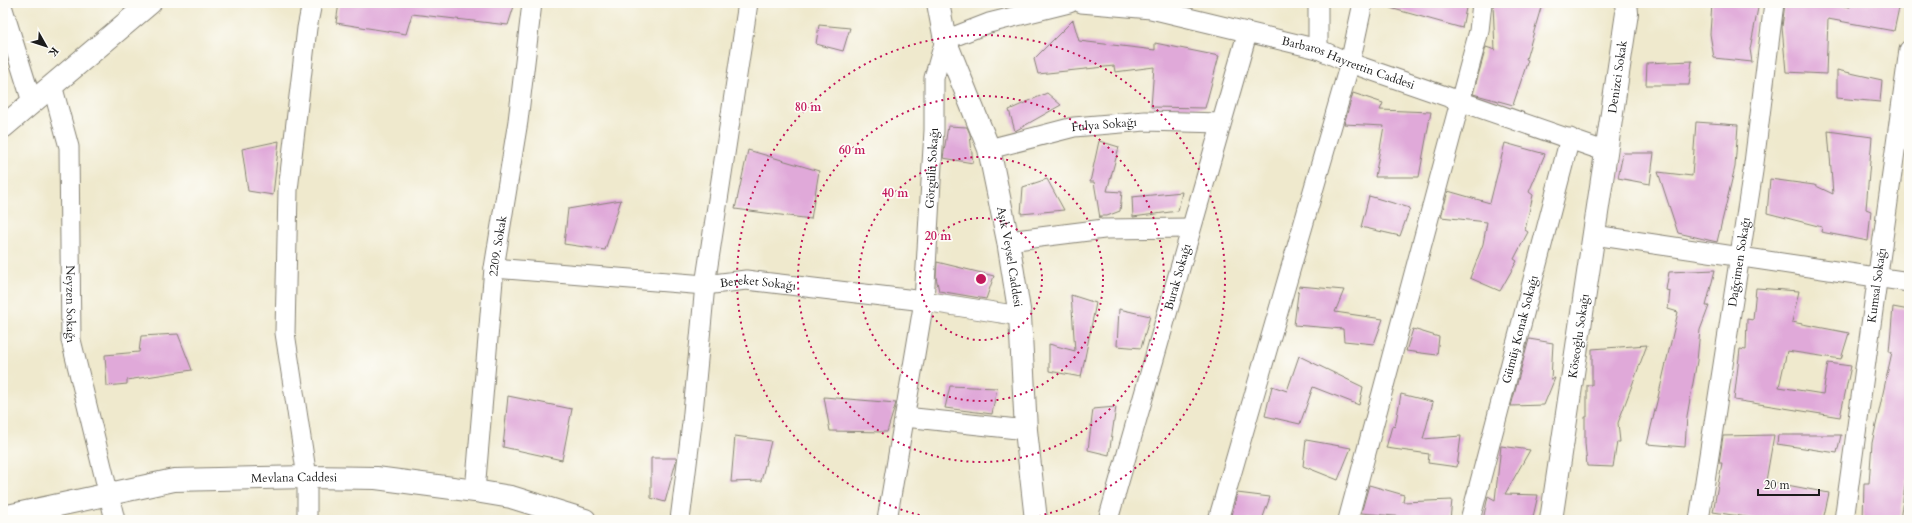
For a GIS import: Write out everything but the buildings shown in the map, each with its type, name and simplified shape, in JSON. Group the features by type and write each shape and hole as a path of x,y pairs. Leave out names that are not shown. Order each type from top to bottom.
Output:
{"street":[{"path":"3,127 150,3"},
{"path":"307,520 307,477 285,333 288,190 307,28 312,3"},
{"name":"2209. Sokak","path":"475,492 494,268 518,121 532,3"},
{"path":"680,520 692,423 705,285 748,3"},
{"name":"Aşık Veysel Caddesi","path":"938,3 946,40 989,149 1008,241 1020,316 1026,430 1036,520"},
{"path":"946,40 989,23 1069,3"},
{"name":"Barbaros Hayrettin Caddesi","path":"1081,3 1151,6 1247,34 1318,49 1350,63 1607,152"},
{"path":"1318,3 1318,49"},
{"path":"1218,520 1350,63 1363,3"},
{"path":"1348,520 1459,100 1479,31 1482,3"},
{"name":"Denizci Sokak","path":"1607,152 1627,13 1626,3"},
{"name":"Dağçimen Sokağı","path":"1699,520 1740,257 1774,3"},
{"path":"3,9 32,102"},
{"name":"Burak Sokağı","path":"1108,520 1247,34"},
{"name":"Görgülü Sokağı","path":"887,520 924,301 934,130 934,78 946,40"},
{"name":"Kumsal Sokağı","path":"1844,520 1909,50"},
{"name":"Neyzen Sokağı","path":"52,85 69,147 72,340 110,493 115,520"},
{"name":"Fulya Sokağı","path":"989,149 1074,127 1145,121 1221,123"},
{"name":"Gümüş Konak Sokağı","path":"1470,520 1570,138"},
{"name":"Köseoğlu Sokağı","path":"1551,520 1607,152"},
{"path":"1008,241 1104,229 1191,228"},
{"path":"1594,235 1909,282"},
{"name":"Bereket Sokağı","path":"494,268 705,285 746,280 924,301 1020,316"},
{"path":"905,417 1026,430"},
{"name":"Mevlana Caddesi","path":"3,517 174,480 307,477 376,478 511,497 585,520"}]}
